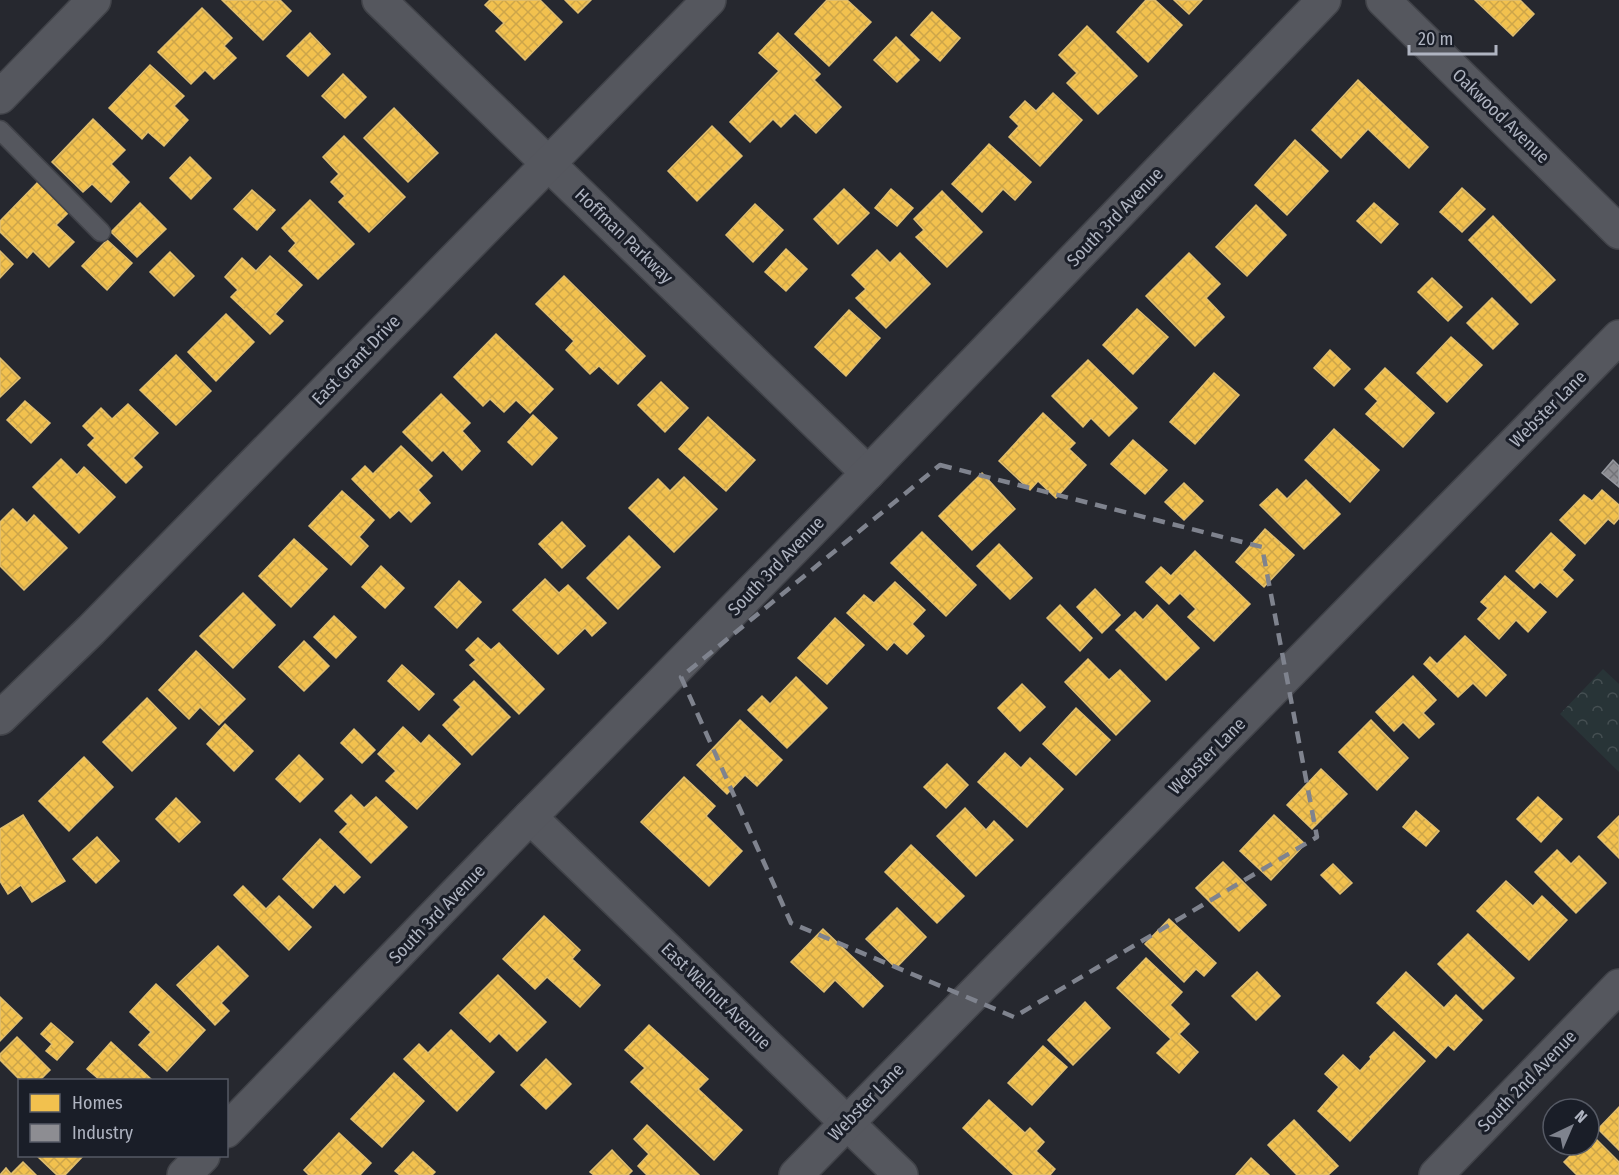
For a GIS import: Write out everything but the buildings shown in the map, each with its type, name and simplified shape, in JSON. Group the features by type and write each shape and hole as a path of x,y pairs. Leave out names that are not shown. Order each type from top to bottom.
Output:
{"street":[{"path":"0,97 94,0"},
{"name":"Hoffman Parkway","path":"379,0 868,473"},
{"name":"East Grant Drive","path":"0,718 91,630 709,0"},
{"name":"South 3rd Avenue","path":"228,1129 868,473 1324,0"},
{"name":"Oakwood Avenue","path":"1383,0 1619,232"},
{"name":"Webster Lane","path":"796,1175 1619,337"},
{"name":"East Walnut Avenue","path":"530,817 901,1175"},
{"name":"South 2nd Avenue","path":"1436,1175 1619,986"},
{"path":"184,1175 201,1157"}],"lane":[{"path":"0,130 101,232"}],"highlighted area":[{"path":"940,465 1262,547 1317,837 1014,1017 791,923 681,677"}],"green space":[{"path":"1603,669 1619,684 1619,772 1560,714"}]}
